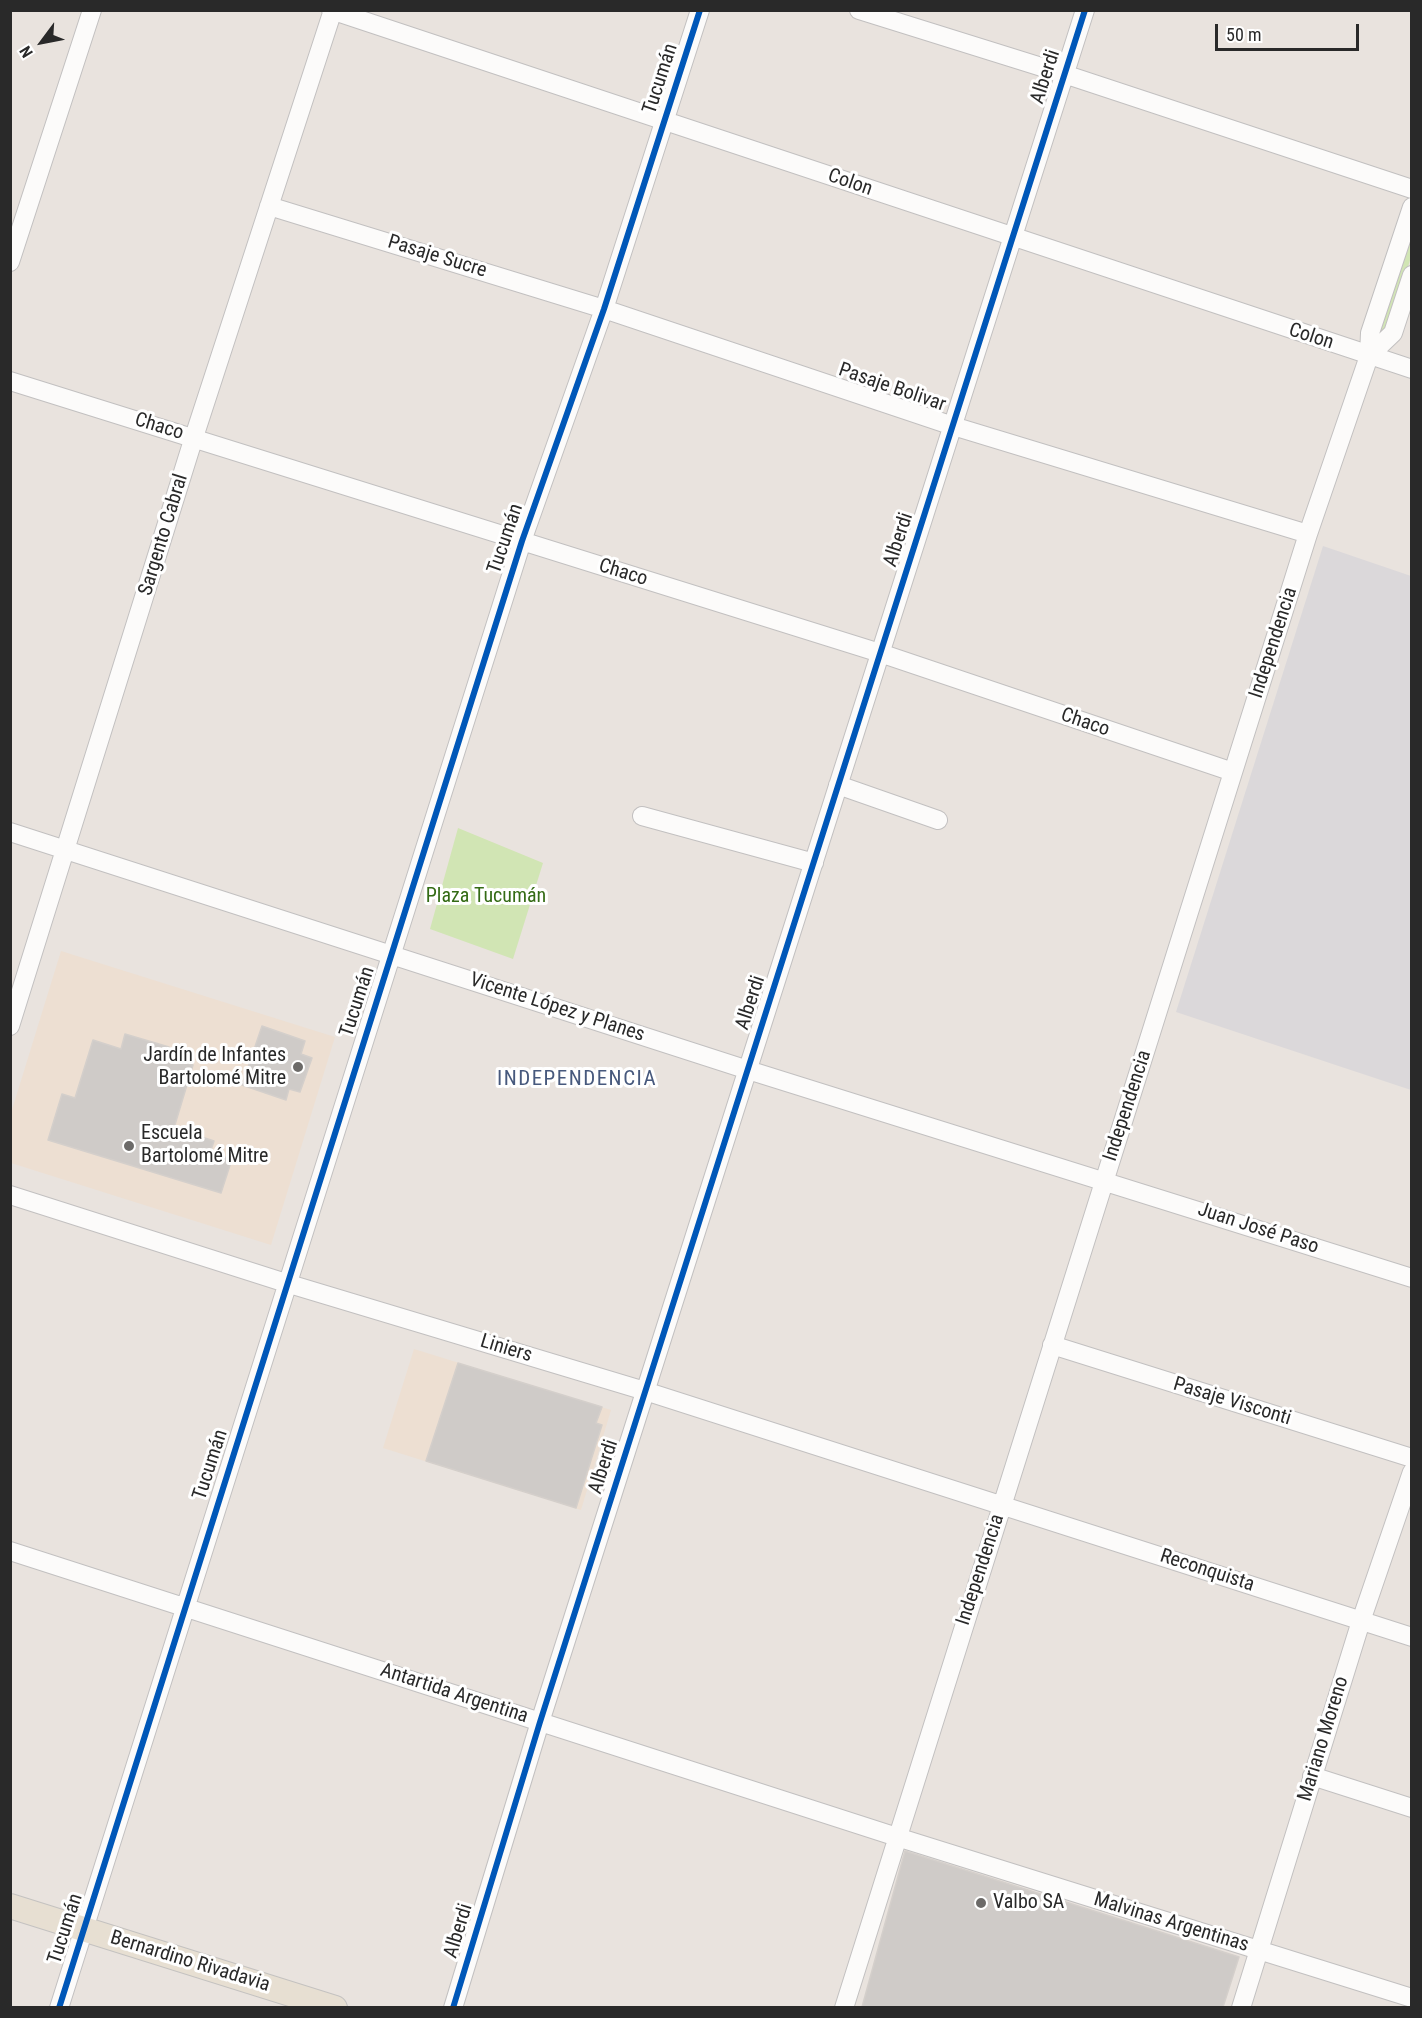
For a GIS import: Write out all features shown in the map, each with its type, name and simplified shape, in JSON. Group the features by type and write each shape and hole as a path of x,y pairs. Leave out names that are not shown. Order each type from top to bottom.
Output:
{"main road":[{"name":"Bernardino Rivadavia","path":"10,1906 335,2007"}],"street":[{"path":"10,262 93,10"},
{"name":"Tucumán","path":"59,2007 522,541 604,309 700,10"},
{"path":"859,10 1412,189"},
{"name":"Alberdi","path":"453,2007 540,1722 1085,10"},
{"name":"Colon","path":"333,11 1412,369"},
{"name":"Sargento Cabral","path":"10,1026 67,850 194,437 333,11"},
{"name":"Pasaje Sucre","path":"269,206 604,309"},
{"name":"Independencia","path":"844,2007 1308,534 1369,356 1370,333 1412,207"},
{"path":"1369,356 1393,333 1412,275"},
{"name":"Pasaje Bolivar","path":"604,309 953,426 1308,534"},
{"name":"Chaco","path":"10,381 880,654 1233,772"},
{"path":"838,785 938,820"},
{"path":"642,816 813,863"},
{"name":"Vicente López y Planes","path":"10,832 748,1070 1104,1180"},
{"name":"Juan José Paso","path":"1104,1180 1412,1278"},
{"name":"Liniers","path":"10,1195 286,1283 645,1391 1002,1505"},
{"name":"Pasaje Visconti","path":"1052,1346 1412,1458"},
{"name":"Mariano Moreno","path":"1241,2007 1361,1621 1412,1472"},
{"name":"Reconquista","path":"1002,1505 1412,1637"},
{"name":"Antartida Argentina","path":"10,1551 897,1837"},
{"path":"1312,1776 1412,1808"},
{"name":"Malvinas Argentinas","path":"897,1837 1412,1998"}],"shaded area":[{"path":"1323,546 1411,576 1411,1090 1176,1012"},
{"path":"61,951 335,1037 271,1245 11,1163 11,1113"},
{"path":"414,1349 611,1410 581,1510 383,1448"}],"green space":[{"path":"1411,224 1411,257 1389,330 1377,338"},
{"name":"Plaza Tucumán","path":"458,828 543,863 513,959 430,929"}],"building":[{"path":"262,1026 305,1041 301,1054 312,1058 300,1092 289,1089 286,1100 242,1085"},
{"path":"125,1034 169,1047 166,1057 193,1065 174,1128 214,1141 210,1153 232,1159 221,1193 48,1140 62,1094 75,1098 93,1040 121,1049"},
{"path":"458,1363 602,1407 596,1423 602,1425 576,1508 426,1461"},
{"name":"Valbo SA","path":"905,1851 1239,1957 1223,2007 862,2007"}],"cycle path":[{"path":"59,2008 522,541 604,309 700,10"},
{"path":"453,2008 540,1722 1085,10"}],"place":[{"name":"Jardín de Infantes Bartolomé Mitre","path":"298,1067"},
{"name":"Escuela Bartolomé Mitre","path":"129,1146"},
{"name":"Valbo SA","path":"981,1903"}],"district":[{"name":"INDEPENDENCIA","path":"577,1080"}]}
